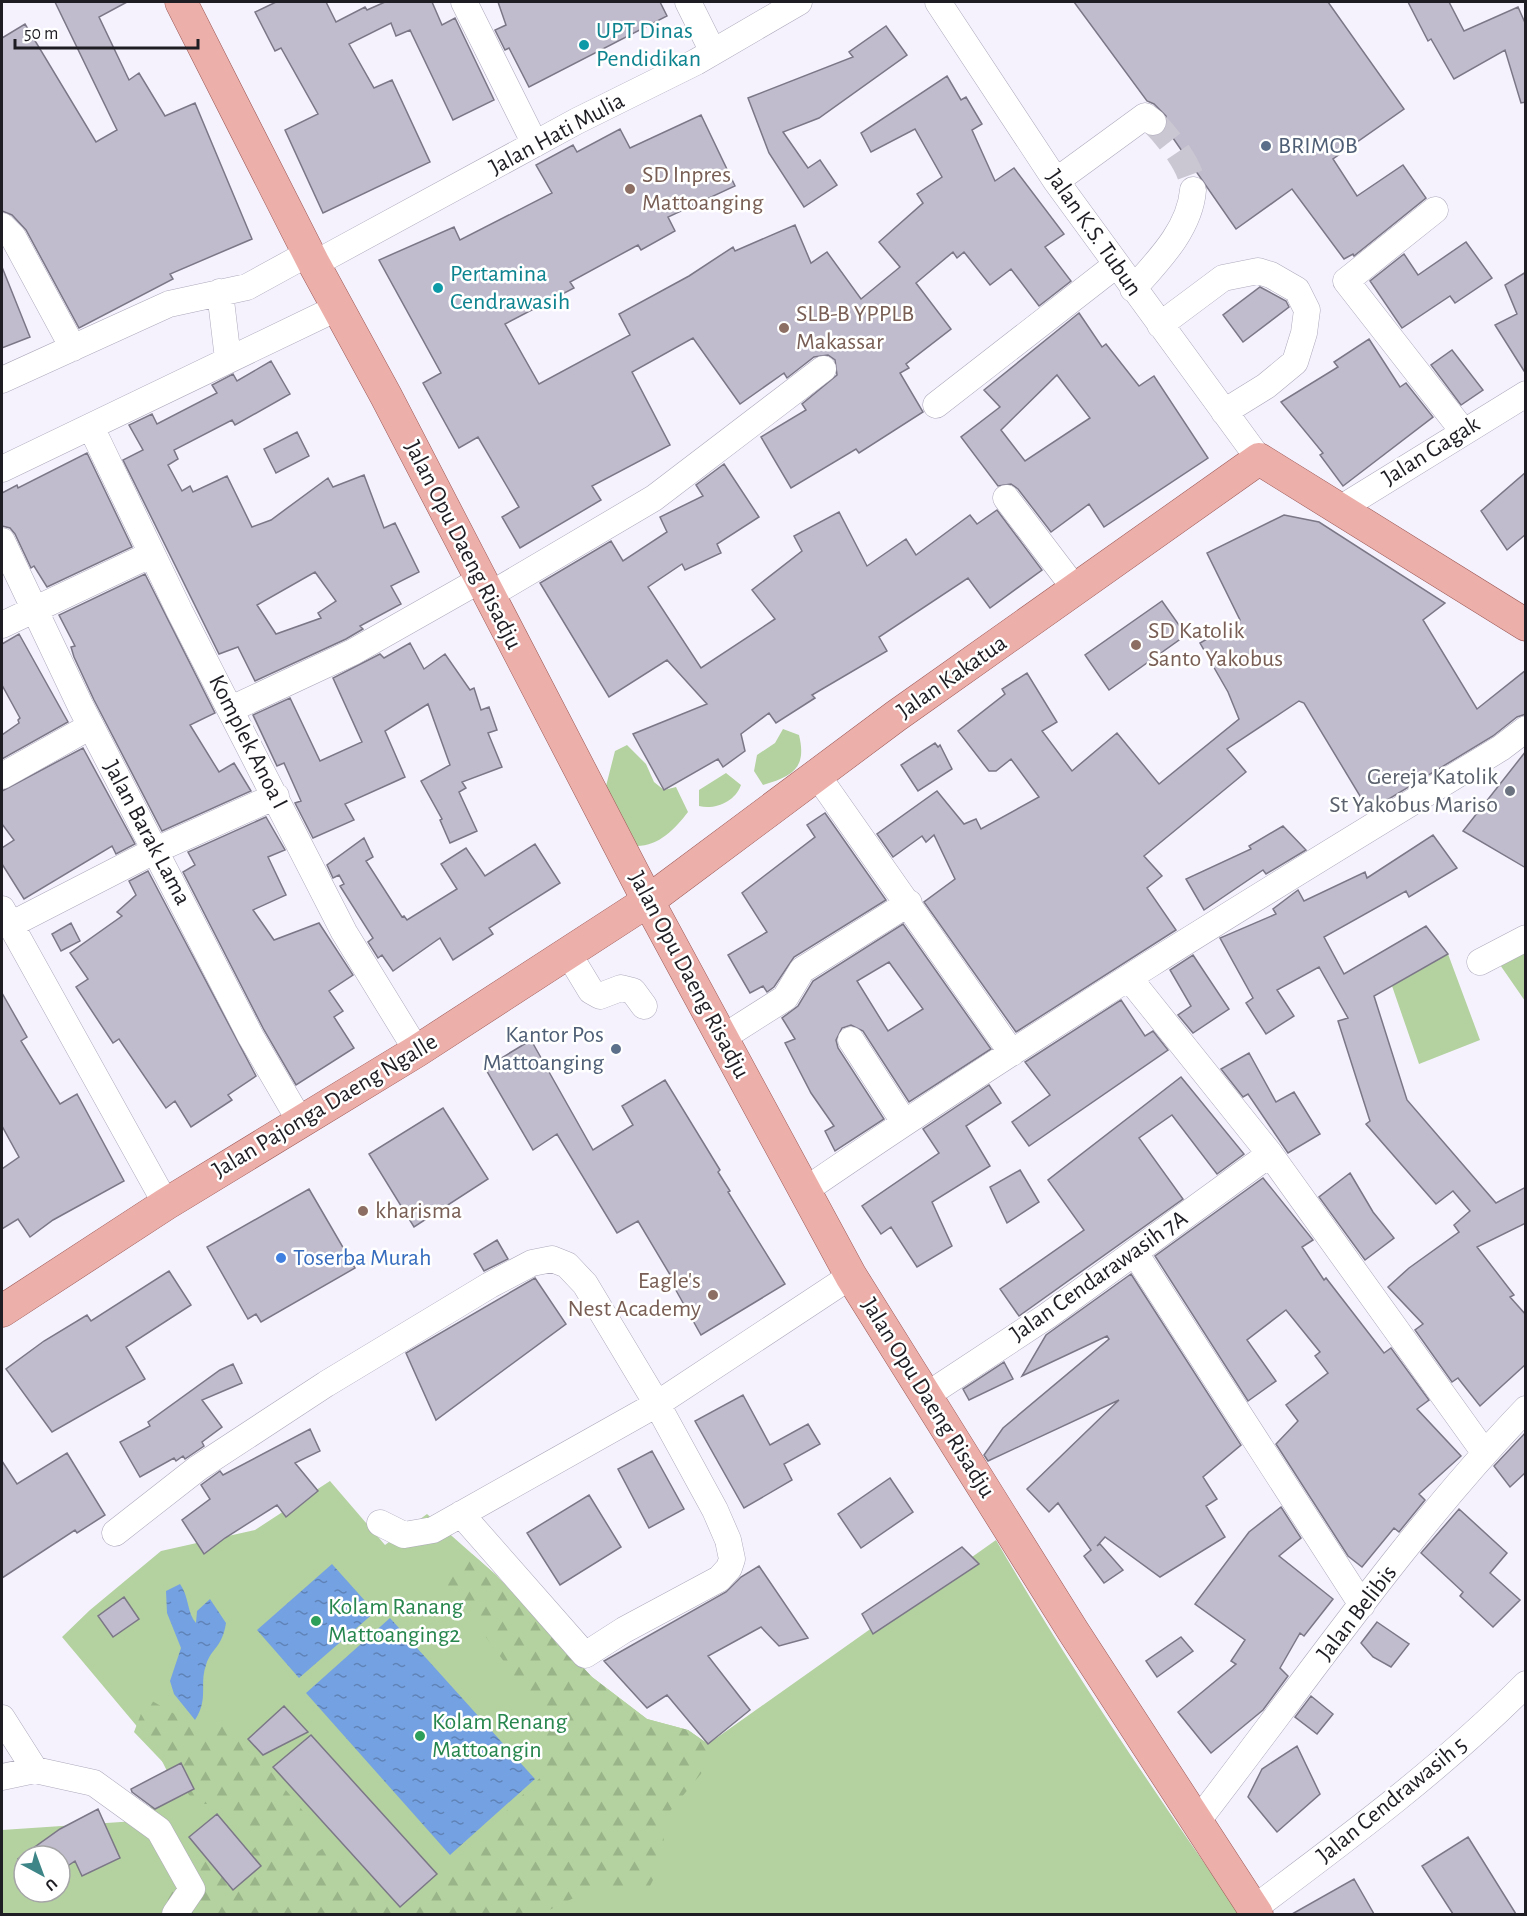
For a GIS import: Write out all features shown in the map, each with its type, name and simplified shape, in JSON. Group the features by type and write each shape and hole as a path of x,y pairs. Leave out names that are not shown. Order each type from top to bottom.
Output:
{"main road":[{"name":"Jalan Opu Daeng Risadju","path":"181,2 337,308 648,901 804,1191 852,1276 1073,1631 1255,1912"},
{"path":"1259,459 1526,625"},
{"name":"Jalan Kakatua","path":"648,901 817,775 1259,459"},
{"name":"Jalan Pajonga Daeng Ngalle","path":"2,1311 166,1204 417,1051 648,901"}],"street":[{"path":"464,2 535,144"},
{"path":"688,2 713,52"},
{"name":"Jalan Hati Mulia","path":"2,380 169,304 247,287 311,258 713,52 799,2"},
{"name":"Jalan K.S. Tubun","path":"938,2 1056,181 1259,459"},
{"path":"1056,181 1145,116 1153,122"},
{"path":"1133,289 1182,227 1192,202 1193,190"},
{"path":"1435,210 1346,281 1462,431"},
{"path":"2,226 13,237 73,348"},
{"path":"936,405 1116,265"},
{"path":"1160,325 1222,278 1258,271 1271,275 1297,290 1307,310 1304,333 1295,362 1266,386 1224,412"},
{"path":"220,292 228,359"},
{"path":"2,469 337,308"},
{"path":"231,709 484,588 654,498 824,369"},
{"name":"Jalan Gagak","path":"1338,510 1462,431 1526,394"},
{"name":"Komplek Anoa I","path":"91,427 152,554 344,932 417,1051"},
{"path":"1006,498 1076,590"},
{"name":"Jalan Barak Lama","path":"2,541 33,610 91,726 252,1037 300,1121"},
{"path":"2,625 152,554"},
{"path":"2,776 91,726"},
{"path":"804,1191 904,1122 1255,897 1501,748 1526,729"},
{"path":"817,775 909,903 1012,1053"},
{"path":"166,1204 7,916 276,796"},
{"path":"722,1038 785,998 802,970 909,903"},
{"path":"1480,962 1526,938"},
{"path":"568,953 591,991 600,996 621,988 633,991 644,1006"},
{"path":"1129,978 1270,1154 1484,1452"},
{"path":"851,1040 904,1122"},
{"name":"Jalan Cendarawasih 7A","path":"927,1395 1047,1316 1270,1154"},
{"path":"1135,1253 1362,1605"},
{"path":"115,1533 198,1468 326,1384 490,1285 532,1263 552,1259 567,1265 585,1284 657,1404 715,1510 728,1540 732,1559 729,1568 719,1579 624,1630 585,1655 461,1514"},
{"path":"380,1523 404,1535 433,1530 657,1404 852,1276"},
{"name":"Jalan Belibis","path":"1196,1823 1362,1605 1484,1452 1526,1409"},
{"name":"Jalan Cendrawasih 5","path":"1255,1912 1406,1793 1477,1732 1526,1684"},
{"path":"2,1718 35,1770"},
{"path":"2,1777 35,1770 94,1783 159,1830 192,1889 175,1914"}],"green space":[{"path":"783,729 799,735 801,755 799,763 790,774 763,785 754,771 757,755 775,743"},
{"path":"627,745 646,764 654,782 664,790 676,787 688,812 665,836 643,846 635,846 605,790 615,751"},
{"path":"726,773 741,785 734,796 718,806 699,806 699,790"},
{"path":"1525,926 1525,1001 1487,946"},
{"path":"1448,954 1480,1040 1419,1064 1392,986"},
{"path":"330,1481 385,1545 427,1514 496,1575 592,1677 647,1719 688,1730 708,1744 996,1540 1114,1730 1240,1914 2,1914 2,1830 136,1821 174,1785 156,1749 62,1637 90,1610 161,1551 255,1530"},
{"path":"472,1554 496,1575 592,1677 647,1719 688,1730 708,1744 705,1769 661,1822 666,1854 650,1886 588,1891 541,1914 401,1914 547,1771 544,1716 446,1583"},
{"path":"147,1698 204,1731 221,1711 308,1817 313,1855 325,1847 388,1893 400,1914 161,1914 185,1854 227,1870 258,1845 218,1804 195,1804 178,1778 134,1732"}],"water":[{"name":"Kolam Ranang Mattoanging2","path":"332,1564 375,1612 299,1678 257,1630"},
{"path":"180,1584 196,1623 197,1611 210,1599 226,1623 222,1638 206,1665 202,1705 195,1720 174,1694 170,1681 181,1648 167,1613 166,1591"},
{"name":"Kolam Renang Mattoangin","path":"390,1618 535,1779 450,1855 306,1693"}],"building":[{"path":"55,2 127,2 99,17 129,80 139,73 165,116 195,103 252,239 170,274 173,279 79,328 26,230 12,215 2,211 2,38 25,24 96,142 117,130"},
{"path":"276,2 326,2 336,22 365,7 367,10 385,2 432,2 442,25 455,18 494,100 453,120 410,30 396,36 391,23 349,44 374,88 392,80 430,162 323,213 285,130 318,114 281,48 275,51 255,12"},
{"path":"498,2 660,2 667,16 529,87 509,48 505,50 495,30 506,25"},
{"name":"BRIMOB","path":"1074,2 1328,2 1404,109 1333,159 1357,196 1403,165 1426,198 1354,256 1353,254 1344,259 1292,189 1236,229 1166,128 1166,116 1154,104 1147,101"},
{"path":"1408,2 1449,2 1464,31 1518,7 1526,25 1526,102 1521,103 1505,50 1454,79 1431,39 1428,41"},
{"path":"886,26 907,55 819,118 783,132 808,168 820,160 837,185 804,207 769,153 748,98 853,57 849,52"},
{"path":"947,76 961,100 966,97 982,124 972,130 995,181 1014,168 1064,234 1045,247 1071,281 1039,306 1011,269 990,285 964,252 957,258 953,252 916,283 951,329 906,364 909,368 900,373 923,412 859,453 856,449 791,488 761,437 806,410 802,404 837,375 835,360 828,355 814,357 787,378 784,373 740,404 693,338 632,372 670,445 592,486 601,500 520,548 502,517 519,507 478,437 459,448 423,383 441,373 379,260 454,227 460,240 552,193 536,165 573,145 577,152 620,129 630,148 701,115 735,186 668,217 675,231 641,250 638,245 570,282 574,288 505,324 539,384 630,335 619,314 689,276 733,247 735,251 795,225 811,263 827,252 861,299 900,267 879,242 923,203 917,194 942,177 915,129 871,152 861,133"},
{"path":"1466,242 1492,278 1455,303 1450,296 1402,328 1370,281 1404,254 1418,275"},
{"path":"2,267 30,337 2,348"},
{"path":"1526,272 1526,374 1495,325 1517,314 1505,285"},
{"path":"1260,287 1286,301 1289,307 1243,342 1223,315"},
{"path":"1079,313 1102,347 1106,344 1139,386 1154,376 1208,458 1104,527 1089,504 1051,532 1018,489 1011,484 998,486 961,437 1000,407 984,390","holes":["1057,375 1090,418 1025,461 1001,430"]},
{"path":"1369,339 1400,387 1406,383 1433,417 1343,486 1320,455 1323,453 1281,402 1338,367 1334,362"},
{"path":"1452,350 1483,390 1461,405 1431,365"},
{"path":"271,361 290,394 235,425 232,420 174,450 178,459 168,465 182,491 190,486 193,492 227,476 252,527 271,520 328,478 333,487 364,475 384,528 395,523 419,572 391,586 401,604 360,626 363,629 346,639 255,681 238,647 219,654 123,460 143,450 129,425 152,414 157,424 217,393 212,385 233,374 237,381","holes":["315,572 336,601 318,613 321,618 276,634 257,605"]},
{"path":"297,432 309,456 276,473 264,449"},
{"path":"87,453 132,547 47,587 34,566 31,568 15,534 10,528 2,526 2,493 17,485 18,488"},
{"path":"724,464 759,517 717,544 721,553 685,570 682,564 648,587 701,668 775,619 752,590 802,551 794,536 839,512 867,566 906,539 916,555 970,515 977,524 997,510 1042,570 990,608 968,578 879,637 887,651 812,695 815,698 776,723 769,713 741,734 745,751 723,767 718,759 664,790 633,734 707,704 667,660 609,697 540,583 611,541 623,561 667,532 660,517 703,496 696,485"},
{"path":"1526,472 1526,534 1507,550 1481,511"},
{"path":"1284,515 1319,522 1445,603 1423,620 1477,709 1526,670 1526,714 1517,717 1493,736 1369,811 1304,703 1299,701 1227,749 1246,772 1144,856 1162,876 1147,888 1176,930 1016,1032 924,902 955,879 934,835 926,842 922,836 893,857 877,834 937,791 964,824 976,819 981,829 1039,797 1011,759 996,771 989,771 958,731 1005,694 1002,689 1027,673 1057,722 1042,731 1072,771 1117,733 1159,784 1239,719 1228,692 1200,643 1240,620 1207,553"},
{"path":"145,574 215,713 190,725 219,772 234,763 251,791 162,831 94,700 74,657 71,647 75,646 59,615"},
{"name":"SD Katolik Santo Yakobus","path":"1162,601 1186,635 1109,690 1085,655"},
{"path":"19,634 68,722 2,759 2,735 19,723 20,718 2,685 2,644"},
{"path":"410,643 424,669 445,654 470,690 474,688 481,710 489,707 497,730 488,733 502,767 462,782 466,788 459,792 477,831 450,843 440,820 442,819 421,781 450,765 428,704 385,731 405,777 345,804 354,820 313,838 295,803 301,801 284,763 277,766 253,715 290,698 320,761 362,742 333,678 380,654 384,658"},
{"path":"935,743 938,747 940,745 952,769 918,791 901,765"},
{"path":"83,748 135,844 116,854 112,846 24,899 2,864 2,848 14,840 2,824 2,791"},
{"name":"Gereja Katolik St Yakobus Mariso","path":"1526,751 1526,868 1463,831"},
{"path":"825,813 886,900 794,957 774,987 767,992 763,986 750,993 728,955 767,932 742,893 815,837 807,825"},
{"path":"266,817 285,850 268,857 286,895 253,910 274,940 319,923 353,975 329,991 343,1011 334,1017 354,1048 296,1085 264,1030 183,872 195,865 188,852"},
{"path":"1283,826 1306,850 1266,874 1263,870 1204,910 1186,879 1251,849 1249,846"},
{"path":"1433,835 1457,868 1409,897 1406,891 1324,937 1344,974 1426,926 1448,954 1374,996 1407,1100 1496,1203 1526,1187 1526,1223 1477,1247 1514,1295 1510,1297 1526,1315 1526,1364 1480,1406 1458,1378 1452,1382 1415,1330 1423,1324 1388,1287 1409,1268 1459,1232 1454,1225 1470,1211 1453,1191 1436,1204 1366,1124 1370,1121 1338,1021 1348,1018 1319,967 1277,990 1294,1016 1266,1034 1246,1003 1253,998 1220,938 1276,914 1273,909 1298,890 1304,901 1365,872 1367,878"},
{"path":"364,838 373,857 366,861 402,917 404,916 407,920 457,889 441,864 466,848 485,876 535,844 560,883 489,928 493,934 453,960 440,938 393,971 382,955 378,958 368,942 373,938 340,886 344,884 339,875 333,878 327,865"},
{"path":"148,871 256,1076 228,1095 232,1100 191,1127 175,1101 166,1108 119,1039 113,1043 76,987 88,979 70,953 122,916 117,912 136,895 129,881"},
{"path":"71,923 80,941 61,951 52,934"},
{"path":"903,924 991,1049 909,1102 863,1031 851,1025 842,1028 836,1040 838,1048 884,1119 835,1151 825,1131 834,1126 811,1093 785,1043 795,1039 782,1018 798,1006 813,981","holes":["889,962 923,1009 888,1031 857,981"]},
{"path":"1193,955 1229,1009 1193,1033 1178,1015 1191,1006 1170,970"},
{"path":"2,993 27,1037 21,1041 60,1104 77,1094 124,1181 53,1220 30,1237 18,1219 2,1229 2,1169 19,1157 2,1126"},
{"path":"1121,1000 1145,1036 1153,1031 1168,1050 1029,1146 1012,1122 1050,1095 1025,1062"},
{"path":"531,1040 593,1150 633,1125 622,1106 665,1080 720,1170 718,1172 730,1191 728,1192 785,1284 701,1335 673,1285 675,1283 638,1221 617,1233 557,1134 533,1150 485,1068"},
{"path":"1249,1053 1276,1102 1294,1092 1320,1134 1288,1153 1248,1094 1243,1097 1221,1069"},
{"path":"1181,1077 1244,1154 1217,1174 1172,1115 1139,1138 1183,1199 1019,1316 1000,1289 1084,1230 1048,1180"},
{"path":"989,1085 1001,1103 966,1126 990,1166 932,1202 952,1246 917,1267 891,1227 881,1234 862,1206 939,1153 923,1129"},
{"path":"443,1108 488,1179 414,1227 369,1154"},
{"path":"1020,1170 1039,1202 1007,1223 990,1187"},
{"path":"1350,1173 1373,1212 1394,1238 1365,1260 1319,1197"},
{"path":"1263,1178 1313,1240 1302,1247 1324,1280 1326,1278 1384,1353 1391,1348 1429,1400 1417,1409 1461,1456 1419,1494 1425,1500 1399,1532 1394,1528 1362,1567 1348,1556 1276,1444 1298,1421 1286,1405 1328,1373 1315,1356 1320,1352 1286,1310 1247,1340 1276,1381 1248,1401 1155,1256"},
{"name":"Toserba Murah","path":"309,1189 355,1268 261,1322 256,1314 248,1319 207,1247"},
{"path":"497,1240 508,1259 484,1271 474,1254"},
{"path":"169,1271 191,1305 126,1347 145,1379 52,1432 6,1369 44,1341 87,1315 91,1321"},
{"path":"1131,1274 1241,1445 1203,1477 1217,1499 1206,1506 1225,1537 1160,1577 1105,1537 1097,1546 1100,1544 1123,1570 1104,1583 1084,1556 1091,1550 1058,1503 1049,1512 1027,1489 1119,1400 988,1461 984,1455 1003,1428 1109,1339 1107,1336 1022,1376 1046,1335"},
{"path":"535,1278 566,1324 436,1420 406,1353"},
{"path":"1004,1362 1013,1379 969,1400 963,1389"},
{"path":"233,1364 242,1383 202,1400 222,1427 202,1442 204,1446 185,1459 183,1456 176,1461 174,1458 140,1477 120,1442 150,1426 148,1422 220,1370"},
{"path":"743,1395 770,1445 808,1424 820,1444 784,1464 792,1480 744,1508 695,1421"},
{"path":"310,1429 320,1451 295,1463 318,1491 286,1517 277,1505 204,1554 182,1520 210,1499 201,1485 220,1471 223,1475"},
{"path":"1526,1432 1526,1472 1510,1487 1494,1466"},
{"path":"652,1451 684,1509 649,1528 618,1469"},
{"path":"67,1453 105,1515 77,1533 75,1530 2,1578 2,1461 17,1484"},
{"path":"890,1478 913,1512 861,1548 838,1514"},
{"path":"589,1495 621,1547 560,1585 527,1533"},
{"path":"1281,1507 1301,1538 1279,1556 1333,1599 1304,1636 1300,1633 1280,1668 1288,1676 1263,1710 1211,1753 1178,1712 1236,1664 1231,1661 1245,1640 1195,1604 1249,1532"},
{"path":"1459,1509 1507,1553 1490,1573 1520,1600 1493,1627 1460,1596 1463,1592 1421,1553"},
{"path":"962,1547 979,1564 873,1634 862,1614"},
{"path":"759,1566 808,1638 779,1646 761,1627 708,1656 750,1710 708,1744 667,1695 647,1708 604,1661 726,1592 741,1577"},
{"path":"124,1597 139,1619 113,1637 98,1616"},
{"path":"1377,1622 1409,1644 1391,1667 1373,1657 1361,1643"},
{"path":"1181,1637 1193,1651 1157,1677 1146,1661"},
{"path":"1311,1696 1333,1714 1317,1734 1295,1717"},
{"path":"284,1706 308,1732 263,1755 248,1739"},
{"path":"311,1735 437,1874 400,1907 273,1767"},
{"path":"1297,1746 1320,1794 1277,1832 1248,1797 1262,1769"},
{"path":"181,1763 194,1789 155,1809 132,1792 131,1789"},
{"path":"98,1809 120,1858 82,1876 75,1861 72,1863 72,1844 39,1844 60,1829"},
{"path":"217,1814 261,1866 233,1890 189,1837"},
{"path":"1468,1837 1516,1914 1453,1914 1422,1866"},
{"path":"1354,1879 1374,1914 1292,1914"}],"tunnel":[{"path":"1153,122 1185,163 1193,190"}],"place":[{"name":"UPT Dinas Pendidikan","path":"584,45"},
{"name":"BRIMOB","path":"1266,146"},
{"name":"SD Inpres Mattoanging","path":"630,189"},
{"name":"Pertamina Cendrawasih","path":"438,288"},
{"name":"SLB-B YPPLB Makassar","path":"784,328"},
{"name":"SD Katolik Santo Yakobus","path":"1136,645"},
{"name":"Gereja Katolik St Yakobus Mariso","path":"1510,791"},
{"name":"Kantor Pos Mattoanging","path":"616,1049"},
{"name":"kharisma","path":"363,1211"},
{"name":"Toserba Murah","path":"281,1258"},
{"name":"Eagle's Nest Academy","path":"713,1295"},
{"name":"Kolam Ranang Mattoanging2","path":"316,1621"},
{"name":"Kolam Renang Mattoangin","path":"420,1736"}]}
